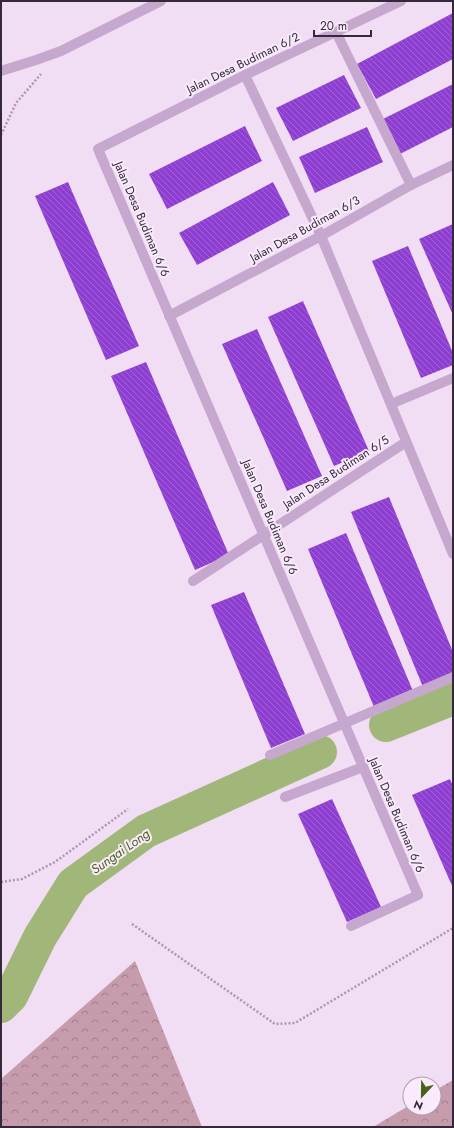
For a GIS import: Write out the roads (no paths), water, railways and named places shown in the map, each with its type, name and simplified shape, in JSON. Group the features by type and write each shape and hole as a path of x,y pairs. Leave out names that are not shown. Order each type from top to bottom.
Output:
{"street":[{"path":"1,71 61,51 162,1"},
{"name":"Jalan Desa Budiman 6/2","path":"98,149 401,1"},
{"path":"336,32 411,185"},
{"name":"Jalan Desa Budiman 6/5","path":"193,581 406,442 321,236 246,76"},
{"name":"Jalan Desa Budiman 6/6","path":"98,149 418,895 351,926"},
{"name":"Jalan Desa Budiman 6/3","path":"169,316 321,236 411,185 453,165"},
{"path":"391,404 453,378"},
{"path":"406,442 453,554"},
{"path":"270,755 453,677"},
{"path":"285,798 363,767"}],"waterway":[{"name":"Sungai Long","path":"386,725 453,698"},
{"name":"Sungai Long","path":"1,1006 11,996 40,937 73,884 146,831 320,752"}]}
